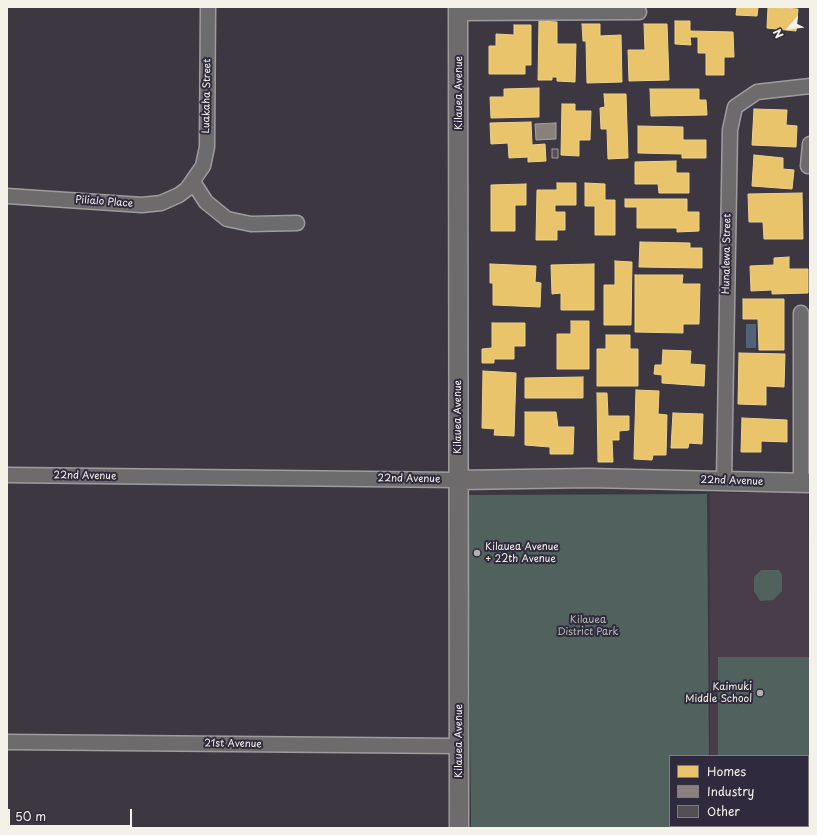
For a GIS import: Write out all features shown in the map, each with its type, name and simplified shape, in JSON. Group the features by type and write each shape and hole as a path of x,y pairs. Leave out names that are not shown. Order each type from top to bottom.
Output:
{"street":[{"name":"Luakaha Street","path":"193,182 203,166 207,147 208,7"},
{"path":"459,10 639,12"},
{"name":"Kilauea Avenue","path":"459,10 459,828"},
{"name":"Hunalewa Street","path":"724,481 730,130 735,107 757,92 810,86"},
{"path":"808,166 810,144"},
{"name":"Pilialo Place","path":"7,196 152,205 175,198 193,182"},
{"path":"193,182 206,202 227,219 251,224 297,223"},
{"path":"801,313 805,483"},
{"name":"22nd Avenue","path":"7,475 458,480 589,478 805,483"},
{"name":"21st Avenue","path":"7,742 459,746"}],"shaded area":[{"name":"Kaimuki Middle School","path":"710,493 808,493 810,828 710,828 809,827 809,755 710,755"}],"green space":[{"name":"Kilauea District Park","path":"707,494 709,755 669,755 669,827 710,828 471,828 468,495"},
{"path":"761,570 779,570 782,575 782,591 773,600 760,601 754,591 754,577"},
{"path":"718,657 809,657 809,755 718,755"}],"water":[{"path":"746,324 756,324 756,348 746,348"}],"building: Homes":[{"path":"737,7 758,7 757,16 736,15"},
{"path":"768,7 798,9 796,31 767,28"},
{"path":"539,21 557,22 557,44 576,44 575,82 557,81 557,77 552,77 552,80 538,80"},
{"path":"675,21 690,21 690,31 733,32 734,57 724,57 724,75 706,75 706,53 698,53 698,37 690,37 691,45 675,44"},
{"path":"582,24 600,24 600,36 621,35 622,82 587,83 586,41 583,41"},
{"path":"644,24 667,24 669,80 629,81 628,50 645,50"},
{"path":"514,25 531,25 531,65 525,65 525,74 489,74 489,46 496,46 496,34 514,35"},
{"path":"539,88 539,117 491,118 490,97 504,97 504,89"},
{"path":"650,89 699,89 699,100 706,100 707,115 651,116"},
{"path":"604,94 626,94 628,158 608,159 607,129 601,129 600,108 605,107"},
{"path":"562,104 575,104 575,111 591,111 590,140 579,140 579,156 561,155"},
{"path":"754,109 787,110 786,125 797,126 796,147 752,145"},
{"path":"531,122 532,145 545,144 546,161 528,162 528,157 509,158 508,143 491,144 490,123"},
{"path":"638,126 683,127 683,140 706,140 706,158 682,158 682,154 638,153"},
{"path":"754,155 783,158 783,169 794,170 792,189 752,186"},
{"path":"676,161 676,173 689,173 689,193 659,193 658,184 635,184 635,162"},
{"path":"557,183 576,183 576,205 555,205 555,212 565,212 565,230 557,230 557,240 536,240 537,190 557,190"},
{"path":"585,183 605,184 605,200 615,200 615,235 595,235 595,206 585,206"},
{"path":"526,184 526,205 515,205 515,231 491,231 491,185"},
{"path":"802,193 803,239 764,239 763,222 749,222 748,194"},
{"path":"625,199 687,199 687,212 699,212 699,231 677,232 677,228 637,228 637,207 625,207"},
{"path":"640,242 690,243 690,248 702,248 702,268 639,267"},
{"path":"789,257 789,269 808,269 808,293 772,294 772,290 751,291 750,266 774,265 774,258"},
{"path":"615,261 632,262 631,325 604,325 604,285 615,285"},
{"path":"490,264 536,266 535,282 541,283 540,307 493,305 493,283 490,283"},
{"path":"594,264 594,310 561,310 561,293 552,294 551,265"},
{"path":"635,275 683,275 682,284 700,284 699,324 683,324 683,333 635,332"},
{"path":"743,299 784,299 784,350 759,350 758,319 743,319"},
{"path":"571,321 589,321 589,369 557,369 557,334 571,334"},
{"path":"492,323 525,323 525,346 514,346 514,359 494,359 494,363 482,363 482,349 492,348"},
{"path":"606,335 630,335 630,349 638,349 638,386 597,386 597,349 606,349"},
{"path":"663,350 691,351 690,364 705,365 704,386 662,383 662,375 654,374 655,365 662,365"},
{"path":"739,353 785,354 784,387 766,386 766,405 738,404"},
{"path":"483,371 516,373 514,436 494,435 495,429 482,428"},
{"path":"583,377 583,398 525,398 525,378"},
{"path":"636,390 659,391 658,414 667,415 666,455 653,455 652,460 634,459"},
{"path":"597,393 607,393 608,416 629,416 629,430 619,431 619,440 612,440 613,462 598,462"},
{"path":"525,412 556,412 558,427 574,427 573,454 550,454 550,447 525,445"},
{"path":"673,413 703,414 702,444 689,443 688,448 671,448"},
{"path":"742,418 787,420 787,442 761,441 761,452 741,452"}],"building: Industry":[{"path":"556,123 556,139 536,140 535,124"}],"building: Other":[{"path":"552,149 558,149 558,158 552,158"}],"place":[{"name":"Kilauea Avenue + 22th Avenue","path":"477,553"},
{"name":"Kaimuki Middle School","path":"760,693"}]}
